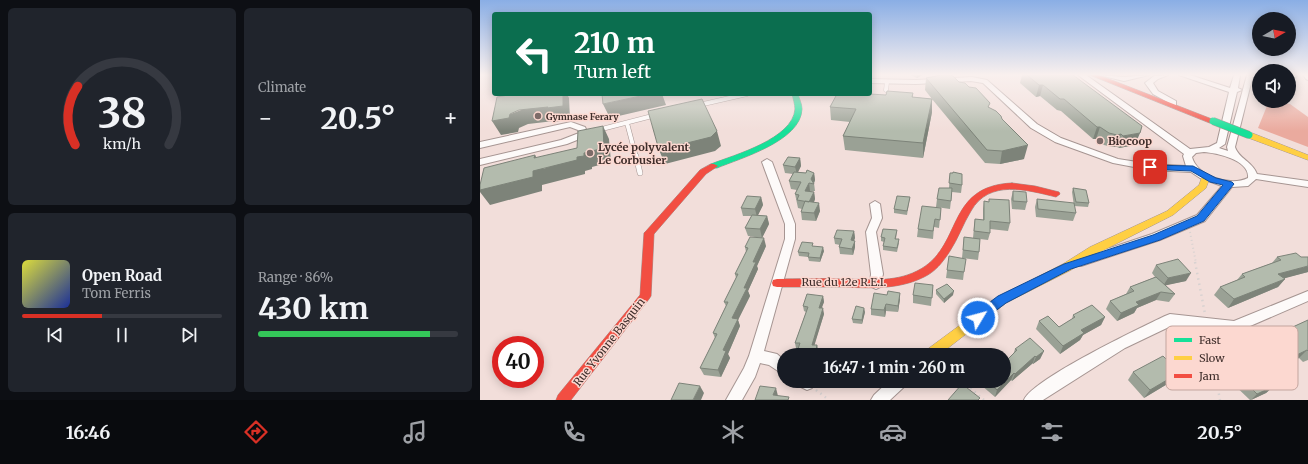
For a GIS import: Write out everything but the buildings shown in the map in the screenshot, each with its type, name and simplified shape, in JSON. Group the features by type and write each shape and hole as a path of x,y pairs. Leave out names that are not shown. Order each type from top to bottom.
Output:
{"street":[{"path":"1003,94 1034,126 1058,140 1116,161 1150,167 1193,169"},
{"path":"1107,94 1189,153"},
{"path":"1142,94 1308,158"},
{"path":"1156,94 1168,101 1213,121"},
{"path":"1211,149 1220,144 1234,94"},
{"path":"1237,94 1240,114"},
{"path":"1234,156 1231,146 1246,94"},
{"name":"Rue Yvonne Basquin","path":"563,400 645,296 649,233 703,172 715,165 776,140 787,131 794,123 798,115 798,99 796,96"},
{"path":"480,145 564,125 578,126 582,129 584,134 564,142 480,162"},
{"path":"1198,149 1211,149 1234,156 1248,166 1252,171 1253,176 1251,180 1246,183 1229,184 1206,177 1193,169 1187,160 1189,153 1198,149"},
{"path":"734,400 750,372 756,356 790,239 790,224 767,162"},
{"path":"1253,176 1308,184"},
{"path":"938,348 1002,300 1067,267 1094,250 1170,213 1203,186 1206,177"},
{"path":"1067,267 1188,225 1201,218 1229,184"},
{"name":"Rue du 12e R.E.I.","path":"777,282 876,284 911,278 923,274 938,262 947,249 974,200 981,193 988,189 1003,186 1028,188 1056,194"},
{"path":"875,204 877,218 871,232 877,274 876,284"},
{"path":"1032,400 1044,390 1120,344 1170,320 1234,326 1308,296"},
{"path":"756,356 772,359 777,363"},
{"path":"879,400 892,388"}],"lane":[{"path":"694,106 738,96"},
{"path":"584,134 627,122 664,114"},
{"path":"627,122 640,173"}],"path":[{"path":"813,388 829,400"},
{"path":"970,388 984,400"}],"shaded area":[{"path":"1266,108 1296,108 1308,117 1308,147 1258,128"}],"traffic: fast":[{"path":"714,166 757,149 785,132 795,121 799,109 796,96"},
{"path":"1213,121 1249,135"}],"traffic: slow":[{"path":"1249,135 1308,158"},
{"path":"938,348 1002,300 1067,267 1094,250 1170,213 1203,186 1206,177"}],"traffic: jam":[{"path":"1142,94 1213,121"},
{"path":"563,400 645,296 649,233 703,172 714,166"},
{"path":"777,283 882,284 902,281 925,272 940,258 951,241 969,206 981,194 991,189 1012,186 1056,194"}],"place":[{"name":"Gymnase Ferary","path":"538,116"},
{"name":"Biocoop","path":"1100,141"},
{"name":"Lycée polyvalent Le Corbusier","path":"590,153"}],"route":[{"path":"978,318 1002,300 1067,267 1188,225 1201,218 1229,184 1213,180 1193,169 1150,167"}]}
